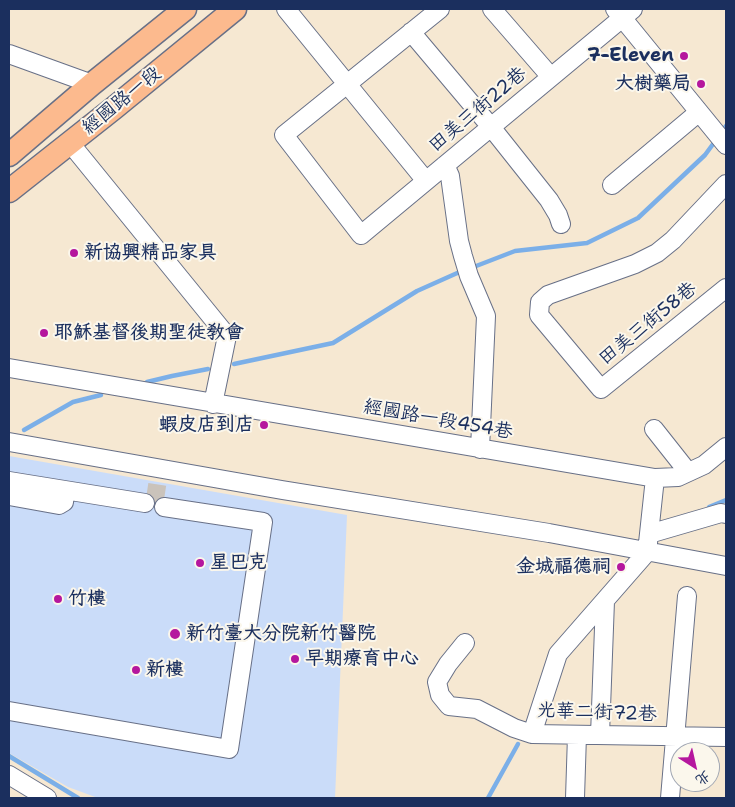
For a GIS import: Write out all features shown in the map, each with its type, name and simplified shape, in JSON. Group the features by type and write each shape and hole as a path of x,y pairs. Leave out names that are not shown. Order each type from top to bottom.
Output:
{"main road":[{"name":"經國路一段","path":"9,155 92,84 185,9"},
{"name":"經國路一段","path":"9,192 235,9"}],"street":[{"path":"286,9 426,181"},
{"path":"347,84 440,9"},
{"path":"492,9 551,77"},
{"path":"623,12 699,112 726,144"},
{"name":"田美三街22巷","path":"347,84 284,135 361,235 551,77 623,12"},
{"path":"411,32 491,127 549,200 561,224"},
{"path":"9,54 92,84"},
{"path":"612,185 699,112"},
{"path":"70,143 227,336 213,404"},
{"path":"445,165 450,176 459,241 466,268 486,316 480,449"},
{"name":"田美三街58巷","path":"726,184 673,240 657,253 635,264 548,295 540,302 539,315 601,389 726,288"},
{"name":"經國路一段454巷","path":"9,368 655,478 678,477 704,465 726,448"},
{"path":"654,429 688,472"},
{"path":"9,442 549,533 648,542 726,566"},
{"path":"532,734 558,654 605,601 648,542 655,478"},
{"path":"9,481 114,498 146,497"},
{"path":"9,496 59,505 64,502 65,494 62,490"},
{"path":"9,712 229,749 263,522 198,512 166,501"},
{"path":"648,542 721,513 726,514"},
{"path":"674,737 687,596"},
{"path":"600,735 605,601"},
{"name":"光華二街72巷","path":"465,643 448,664 437,682 440,694 449,706 477,709 514,728 532,734 726,738"},
{"path":"575,798 577,735"},
{"name":"光華二街72巷","path":"670,798 674,737"},
{"path":"9,775 47,798"}],"shaded area":[{"name":"新竹臺大分院新竹醫院","path":"9,456 347,515 335,798 98,798 68,787 9,753"}],"waterway":[{"path":"721,133 726,126"},
{"path":"471,268 515,251 587,243 638,218 705,155 716,140"},
{"path":"234,364 333,343 417,291 464,270"},
{"path":"147,382 208,369"},
{"path":"24,430 73,402 101,395"},
{"path":"709,507 726,500"},
{"path":"488,798 518,744"},
{"path":"9,756 78,798"}],"tunnel":[{"path":"147,492 167,495"}],"place":[{"name":"7-Eleven","path":"684,56"},
{"name":"大樹藥局","path":"701,84"},
{"name":"新協興精品家具","path":"74,253"},
{"name":"耶穌基督後期聖徒教會","path":"44,333"},
{"name":"蝦皮店到店","path":"264,425"},
{"name":"星巴克","path":"200,563"},
{"name":"金城福德祠","path":"621,567"},
{"name":"竹樓","path":"58,599"},
{"name":"新竹臺大分院新竹醫院","path":"175,634"},
{"name":"早期療育中心","path":"295,659"},
{"name":"新樓","path":"136,670"}]}
